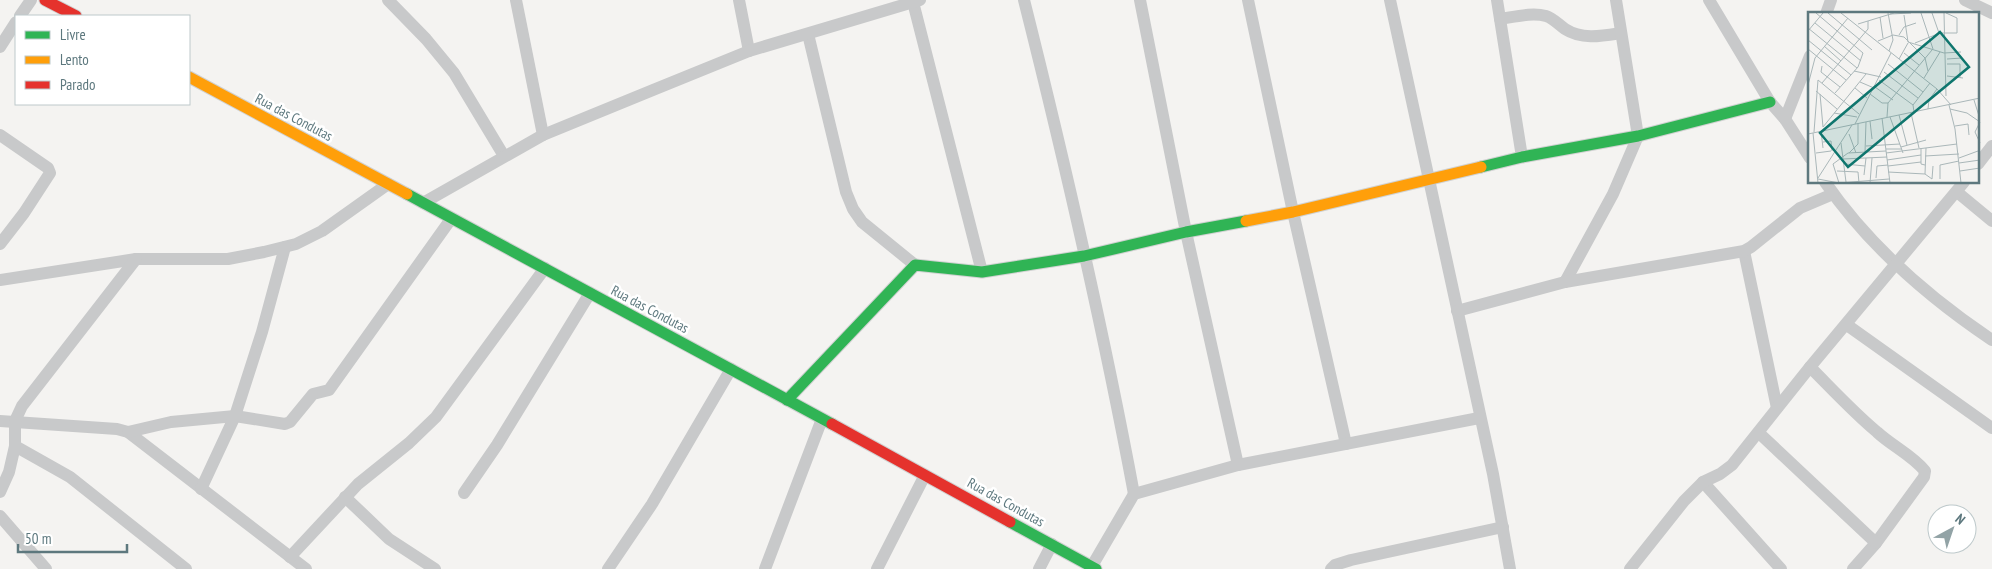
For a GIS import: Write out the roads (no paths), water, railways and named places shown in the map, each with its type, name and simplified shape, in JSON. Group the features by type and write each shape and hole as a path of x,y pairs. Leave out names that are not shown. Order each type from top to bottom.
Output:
{"street":[{"path":"21,15 31,0"},
{"path":"388,0 426,39 454,73 504,156"},
{"path":"516,0 543,135"},
{"path":"738,0 749,51"},
{"path":"1024,0 1048,95 1117,404 1134,494 1094,568"},
{"path":"1140,0 1186,232 1238,465"},
{"path":"1248,0 1293,212 1346,444"},
{"path":"1390,0 1503,527 1510,569"},
{"path":"1496,0 1522,157"},
{"path":"1565,282 1612,194 1638,136 1616,0"},
{"path":"1709,0 1770,102 1785,119 1808,155"},
{"path":"1827,12 1831,0"},
{"path":"53,2 74,15"},
{"path":"423,203 543,135 749,51 910,2 982,272"},
{"path":"1500,19 1535,15 1548,16 1567,30 1583,36 1597,37 1621,33"},
{"path":"0,47 15,24"},
{"path":"808,34 846,192 862,222 915,265 982,272 1084,256 1186,232 1293,212 1429,181 1522,157 1638,136 1770,102"},
{"path":"1785,119 1808,61"},
{"name":"Rua das Condutas","path":"190,78 732,369 1094,568"},
{"path":"0,135 48,168 50,173 24,213 0,244"},
{"path":"1980,162 1990,150"},
{"path":"0,280 136,259 228,259 285,247 322,232 388,184"},
{"path":"1826,184 1862,230 1896,266 1946,307 1992,340"},
{"path":"1630,569 1684,501 1703,482 1720,474 1732,465 1759,434 1810,367 1961,187 1992,222"},
{"path":"1457,311 1565,282 1744,251 1807,203 1833,194"},
{"path":"128,432 171,422 235,416 288,424 313,394 329,390 451,219"},
{"path":"200,489 235,416 262,332 285,247"},
{"path":"1744,251 1777,408"},
{"path":"0,492 9,472 15,446 15,421 22,406 34,388 136,259"},
{"path":"788,400 915,265"},
{"path":"290,557 358,484 409,443 436,416 545,268"},
{"path":"464,493 497,445 590,293"},
{"path":"1847,325 1992,428"},
{"path":"1810,367 1874,430 1890,444 1918,462 1925,471 1924,477 1876,544 1853,569"},
{"path":"608,569 652,504 732,369"},
{"path":"1134,494 1238,465 1479,418"},
{"path":"765,569 822,419"},
{"path":"0,421 117,429 128,432 306,569"},
{"path":"1759,434 1876,544"},
{"path":"15,446 70,477 186,569"},
{"path":"877,569 925,475"},
{"path":"1703,482 1781,569"},
{"path":"345,497 389,539 435,569"},
{"path":"0,516 46,569"},
{"path":"1331,569 1335,565 1350,560 1503,527"},
{"path":"1039,569 1052,544"}]}
